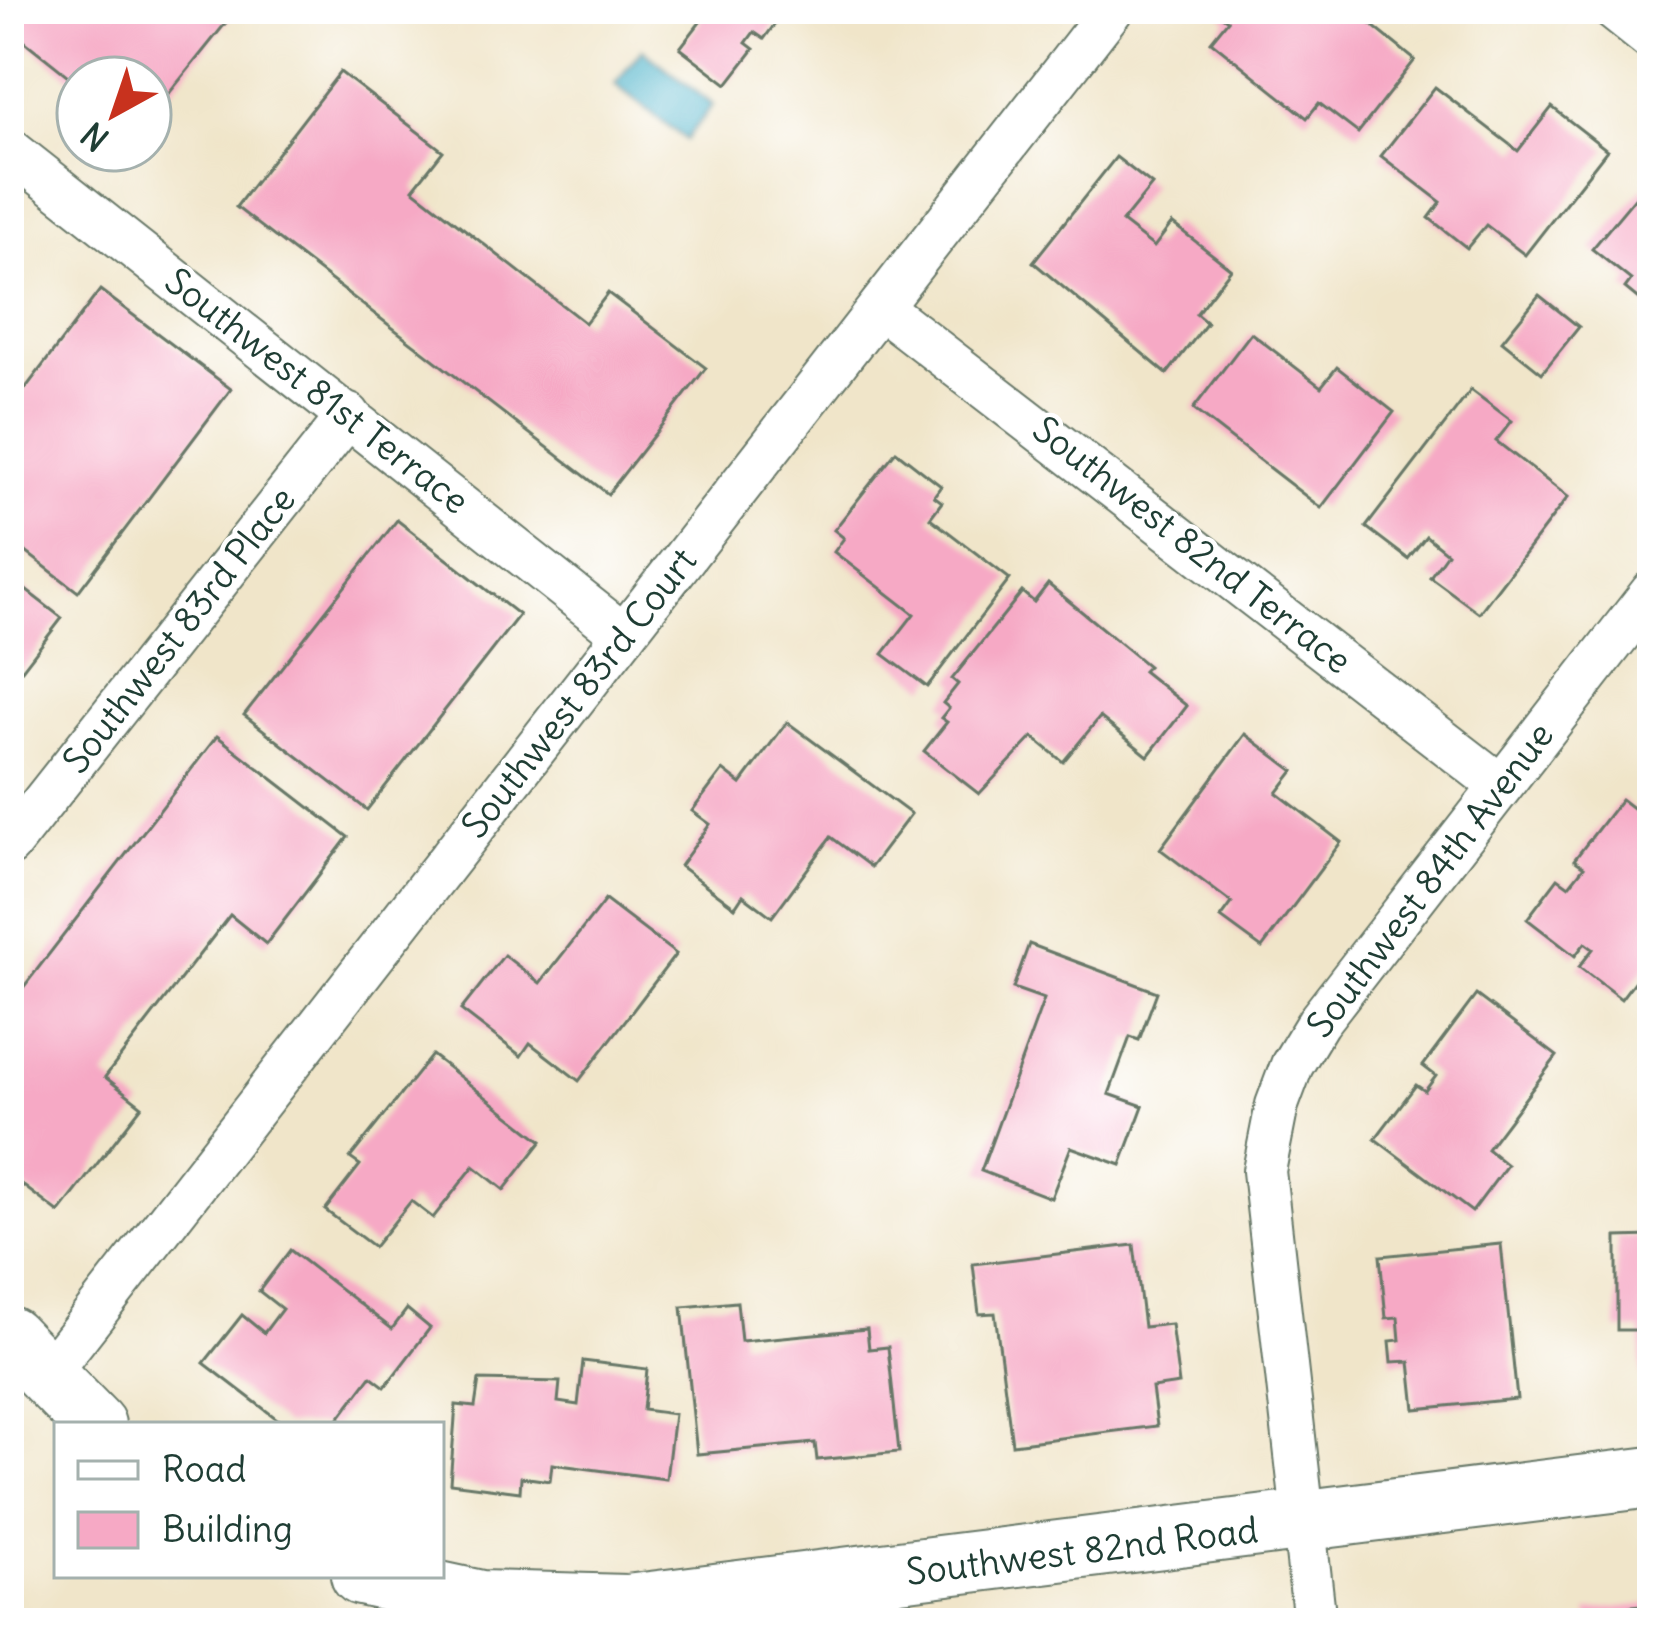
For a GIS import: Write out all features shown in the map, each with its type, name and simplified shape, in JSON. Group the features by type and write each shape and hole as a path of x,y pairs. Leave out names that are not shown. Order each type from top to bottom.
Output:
{"street":[{"name":"Southwest 83rd Court","path":"27,1357 624,634 1112,9"},
{"path":"1613,9 1652,40"},
{"name":"Southwest 81st Terrace","path":"9,149 624,634"},
{"name":"Southwest 82nd Terrace","path":"880,307 1501,786"},
{"name":"Southwest 83rd Place","path":"9,845 349,416"},
{"name":"Southwest 84th Avenue","path":"1316,1623 1264,1199 1277,1105 1292,1065 1318,1022 1652,592"},
{"path":"27,1357 92,1422"},
{"name":"Southwest 82nd Road","path":"372,1578 421,1591 521,1606 627,1606 1652,1477"}],"water":[{"path":"642,49 713,105 686,140 615,84"}],"building":[{"path":"9,9 237,9 174,87 174,54 54,54 54,65 9,29"},
{"path":"702,9 786,9 764,39 754,32 746,43 754,49 727,84 680,48 701,21 696,17"},
{"path":"1227,9 1352,9 1415,60 1358,133 1319,103 1307,118 1211,41 1228,20 1222,16"},
{"path":"340,72 443,151 413,189 585,323 608,293 706,368 608,494 236,207"},
{"path":"1435,87 1518,151 1552,107 1607,150 1525,255 1486,225 1467,248 1429,218 1441,202 1381,156"},
{"path":"1116,157 1152,185 1122,222 1154,247 1172,223 1231,269 1196,314 1207,323 1167,374 1033,262"},
{"path":"1643,188 1652,195 1652,310 1625,288 1631,280 1592,249"},
{"path":"100,290 231,389 78,592 9,539 9,410"},
{"path":"1539,295 1579,327 1542,373 1502,341"},
{"path":"1251,333 1321,387 1337,367 1394,412 1321,508 1193,409"},
{"path":"1471,390 1512,421 1496,441 1568,497 1479,613 1430,577 1447,553 1426,536 1408,559 1366,527"},
{"path":"896,451 941,486 934,496 942,502 930,518 1010,579 927,687 883,654 914,614 834,552 844,538 834,530"},
{"path":"397,520 519,615 367,810 244,715"},
{"path":"9,577 62,618 22,670 9,660"},
{"path":"1048,584 1148,666 1143,671 1187,706 1148,756 1100,717 1063,762 1033,737 979,794 924,751 947,722 941,718 949,708 943,703 958,684 952,679 1022,592 1034,602"},
{"path":"787,722 911,814 871,867 831,837 772,917 743,895 735,907 680,866 710,824 692,811 723,770 741,784"},
{"path":"1245,734 1294,771 1277,793 1341,842 1262,948 1221,918 1232,903 1160,849"},
{"path":"217,736 348,837 266,944 230,915 105,1077 142,1106 59,1213 9,1175 9,1006"},
{"path":"1621,799 1652,823 1652,958 1621,999 1579,967 1593,949 1585,943 1575,956 1527,919 1558,878 1569,886 1584,867 1574,860"},
{"path":"605,900 676,954 579,1081 530,1043 521,1056 461,1010 504,955 540,983"},
{"path":"1029,944 1157,992 1139,1040 1130,1037 1109,1094 1143,1106 1121,1165 1071,1147 1051,1198 981,1171 1044,999 1013,988"},
{"path":"1476,995 1557,1056 1487,1149 1507,1165 1472,1212 1375,1139 1416,1085 1425,1091 1436,1076 1423,1066"},
{"path":"432,1055 542,1141 504,1190 474,1166 433,1218 411,1201 374,1247 325,1210 360,1165 350,1158"},
{"path":"1652,1236 1649,1384 1648,1375 1641,1375 1641,1330 1617,1330 1617,1237"},
{"path":"1501,1244 1517,1399 1415,1409 1410,1361 1392,1362 1390,1341 1400,1340 1398,1317 1386,1318 1380,1256"},
{"path":"1134,1245 1144,1327 1171,1324 1179,1384 1152,1388 1157,1426 1012,1444 995,1313 979,1314 973,1264"},
{"path":"290,1250 392,1329 407,1309 430,1328 385,1387 371,1376 336,1422 281,1422 204,1363 242,1315 264,1333 282,1309 259,1291"},
{"path":"737,1302 741,1341 867,1329 869,1349 888,1347 899,1452 817,1460 815,1443 697,1454 682,1307"},
{"path":"583,1361 647,1369 643,1410 674,1414 666,1479 552,1464 550,1481 521,1477 520,1492 450,1483 456,1405 475,1407 479,1380 560,1382 558,1402 578,1405"},
{"path":"1650,1604 1652,1623 1589,1623 1588,1611"}]}
